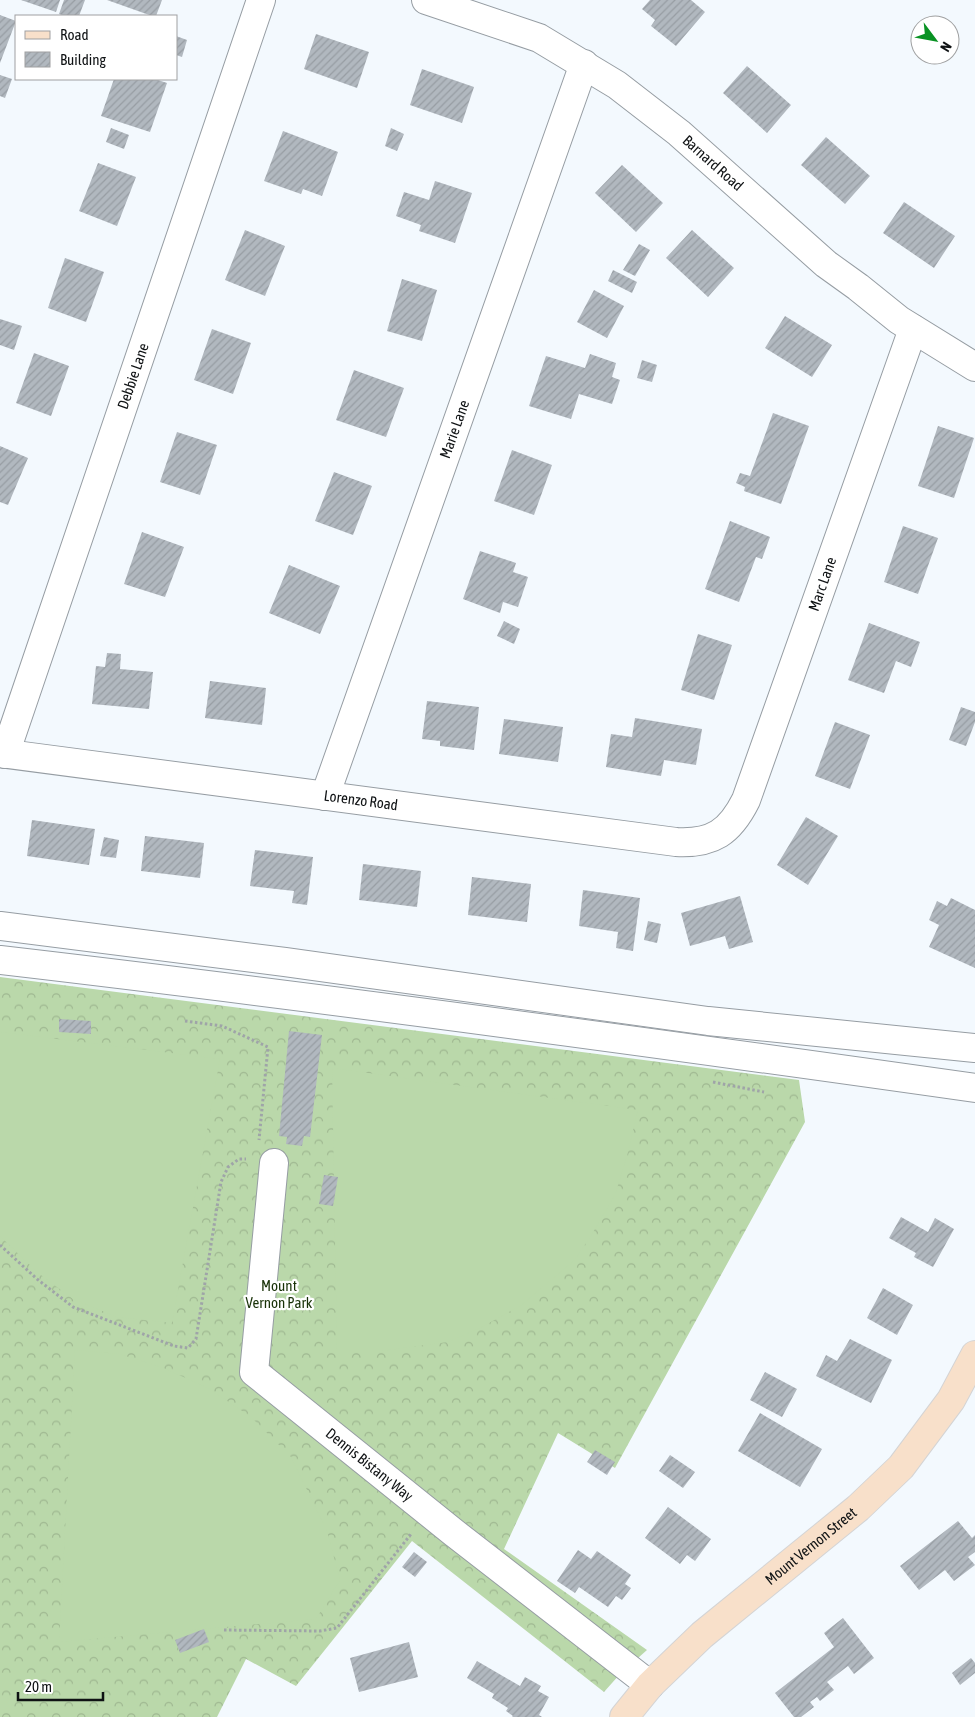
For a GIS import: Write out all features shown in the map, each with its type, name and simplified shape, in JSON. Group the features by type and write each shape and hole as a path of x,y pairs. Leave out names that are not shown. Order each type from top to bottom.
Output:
{"main road":[{"name":"Mount Vernon Street","path":"624,1717 650,1685 702,1635 858,1508 901,1467 951,1400 975,1355"}],"street":[{"name":"Debbie Lane","path":"2,753 261,0"},
{"name":"Barnard Road","path":"426,0 539,38 618,85 679,133 826,264 913,329 975,367"},
{"name":"Marie Lane","path":"325,796 584,64"},
{"name":"Marc Lane","path":"721,833 731,824 746,800 913,329"},
{"name":"Lorenzo Road","path":"2,753 676,842 692,843 707,840 721,833"},
{"path":"0,926 285,962 708,1021 975,1048"},
{"path":"0,960 658,1043 975,1088"},
{"name":"Dennis Bistany Way","path":"266,1162 254,1372 428,1512 650,1685"}],"path":[{"path":"0,1245 37,1279 73,1307 174,1346 188,1348 196,1339 221,1182 228,1167 239,1159 266,1162 268,1046 222,1026 185,1021"},
{"path":"224,1630 320,1630 337,1628 428,1512"}],"green space":[{"name":"Mount Vernon Park","path":"0,977 799,1080 805,1122 615,1468 558,1433 504,1549 647,1650 620,1674 604,1692 412,1541 296,1686 246,1659 217,1717 0,1717"},
{"path":"0,1032 220,1059 172,1323 117,1317 73,1299 37,1272 0,1236"},
{"path":"332,1068 638,1110 615,1195 575,1260 520,1306 480,1328 448,1342 381,1351 337,1351"},
{"path":"75,1350 119,1354 161,1367 208,1388 251,1417 291,1457 327,1531 340,1580 316,1619 59,1642"}],"building":[{"path":"21,0 60,0 56,12"},
{"path":"64,0 85,0 79,15 59,14"},
{"path":"107,0 162,0 156,15 149,15"},
{"path":"650,0 691,0 705,12 676,46 651,26 655,20 642,9"},
{"path":"0,15 15,21 15,24 0,63"},
{"path":"316,34 369,52 357,88 304,69"},
{"path":"178,37 187,40 182,57 178,56"},
{"path":"747,66 791,105 767,133 723,93"},
{"path":"422,69 474,87 462,123 410,105"},
{"path":"0,75 12,79 5,98 0,96"},
{"path":"114,80 158,80 167,83 150,132 101,116"},
{"path":"111,128 129,135 124,149 106,142"},
{"path":"391,128 404,134 397,151 385,146"},
{"path":"283,131 338,152 322,196 303,189 301,194 264,181"},
{"path":"826,137 870,176 845,204 801,165"},
{"path":"98,163 136,177 117,226 79,211"},
{"path":"622,165 663,203 636,232 595,193"},
{"path":"435,181 472,193 455,243 419,231 421,225 396,216 404,192 429,200"},
{"path":"904,202 955,236 934,268 883,233"},
{"path":"245,230 285,246 265,296 225,280"},
{"path":"692,230 734,268 708,297 666,258"},
{"path":"639,244 650,250 635,276 623,270"},
{"path":"65,258 104,272 86,322 48,308"},
{"path":"613,270 637,282 632,293 608,281"},
{"path":"402,279 437,290 422,341 387,331"},
{"path":"594,290 624,306 607,338 577,322"},
{"path":"785,316 832,345 812,377 765,348"},
{"path":"0,319 22,326 14,350 0,345"},
{"path":"212,329 251,343 233,394 194,380"},
{"path":"34,353 69,366 51,416 16,403"},
{"path":"590,354 616,363 612,377 620,380 612,404 579,394 571,419 529,406 546,356 585,368"},
{"path":"642,360 657,365 652,382 637,378"},
{"path":"354,370 404,388 386,437 336,420"},
{"path":"773,413 809,426 781,504 744,491 745,487 736,483 740,473 750,476"},
{"path":"938,426 974,438 954,498 918,486"},
{"path":"177,432 217,445 200,495 160,482"},
{"path":"0,446 28,458 8,505 0,502"},
{"path":"512,450 552,465 534,515 494,501"},
{"path":"334,472 372,486 353,535 315,521"},
{"path":"730,521 770,537 762,559 756,557 739,602 705,589"},
{"path":"903,526 938,538 918,594 884,582"},
{"path":"142,532 184,547 165,597 124,584"},
{"path":"480,551 516,563 513,572 528,577 518,607 503,602 500,613 463,599"},
{"path":"289,565 340,586 320,634 269,613"},
{"path":"504,621 520,629 514,644 497,636"},
{"path":"869,623 920,642 911,667 896,661 884,693 848,680"},
{"path":"698,634 732,645 714,700 681,690"},
{"path":"107,653 121,654 120,669 153,672 149,709 92,704 96,666 105,667"},
{"path":"210,681 266,688 262,725 205,718"},
{"path":"427,701 479,707 474,750 440,746 440,741 422,739"},
{"path":"961,707 975,712 975,722 966,746 949,740"},
{"path":"635,718 702,729 696,765 664,760 661,776 606,767 611,734 632,737"},
{"path":"504,719 563,727 558,762 499,754"},
{"path":"835,722 870,735 850,789 815,776"},
{"path":"806,817 838,836 808,885 777,865"},
{"path":"32,820 95,829 89,865 27,856"},
{"path":"145,836 204,843 200,878 141,871"},
{"path":"104,837 119,840 116,858 100,856"},
{"path":"255,850 313,857 307,905 292,903 294,891 250,886"},
{"path":"363,864 421,871 417,907 359,900"},
{"path":"472,877 531,884 527,922 468,915"},
{"path":"583,890 640,898 633,951 616,948 618,932 579,926"},
{"path":"740,896 753,942 729,949 725,936 690,946 681,913"},
{"path":"951,898 975,910 975,968 929,947 939,925 929,920 937,901 947,906"},
{"path":"648,921 661,924 657,943 644,940"},
{"path":"59,1019 91,1021 91,1034 59,1032"},
{"path":"289,1031 322,1035 310,1137 304,1136 302,1146 286,1144 287,1137 279,1136"},
{"path":"324,1175 338,1177 333,1206 319,1204"},
{"path":"901,1217 928,1232 935,1218 954,1229 933,1267 914,1257 916,1253 889,1238"},
{"path":"883,1288 913,1305 897,1335 867,1318"},
{"path":"850,1339 892,1360 871,1403 816,1376 826,1355 837,1361"},
{"path":"765,1372 797,1389 782,1417 750,1400"},
{"path":"760,1413 822,1449 800,1487 738,1451"},
{"path":"595,1450 615,1462 607,1475 587,1462"},
{"path":"670,1455 695,1472 683,1488 659,1471"},
{"path":"668,1507 711,1539 695,1561 687,1555 680,1564 645,1538"},
{"path":"958,1521 972,1538 975,1535 975,1552 968,1557 975,1565 954,1581 945,1570 919,1590 900,1566"},
{"path":"578,1550 591,1559 597,1551 631,1575 625,1584 631,1588 622,1600 616,1596 608,1607 579,1587 575,1593 557,1581"},
{"path":"414,1552 427,1562 415,1577 402,1567"},
{"path":"843,1618 874,1658 854,1674 848,1666 827,1682 834,1690 820,1701 817,1697 810,1702 814,1707 801,1717 794,1717 775,1693 834,1647 824,1633"},
{"path":"204,1629 209,1642 180,1653 175,1640"},
{"path":"409,1642 418,1677 359,1692 350,1658"},
{"path":"971,1658 975,1663 975,1673 960,1685 952,1673"},
{"path":"477,1661 520,1686 525,1677 541,1686 538,1691 549,1697 539,1715 542,1717 512,1717 506,1711 508,1708 492,1698 494,1694 467,1678"}]}
